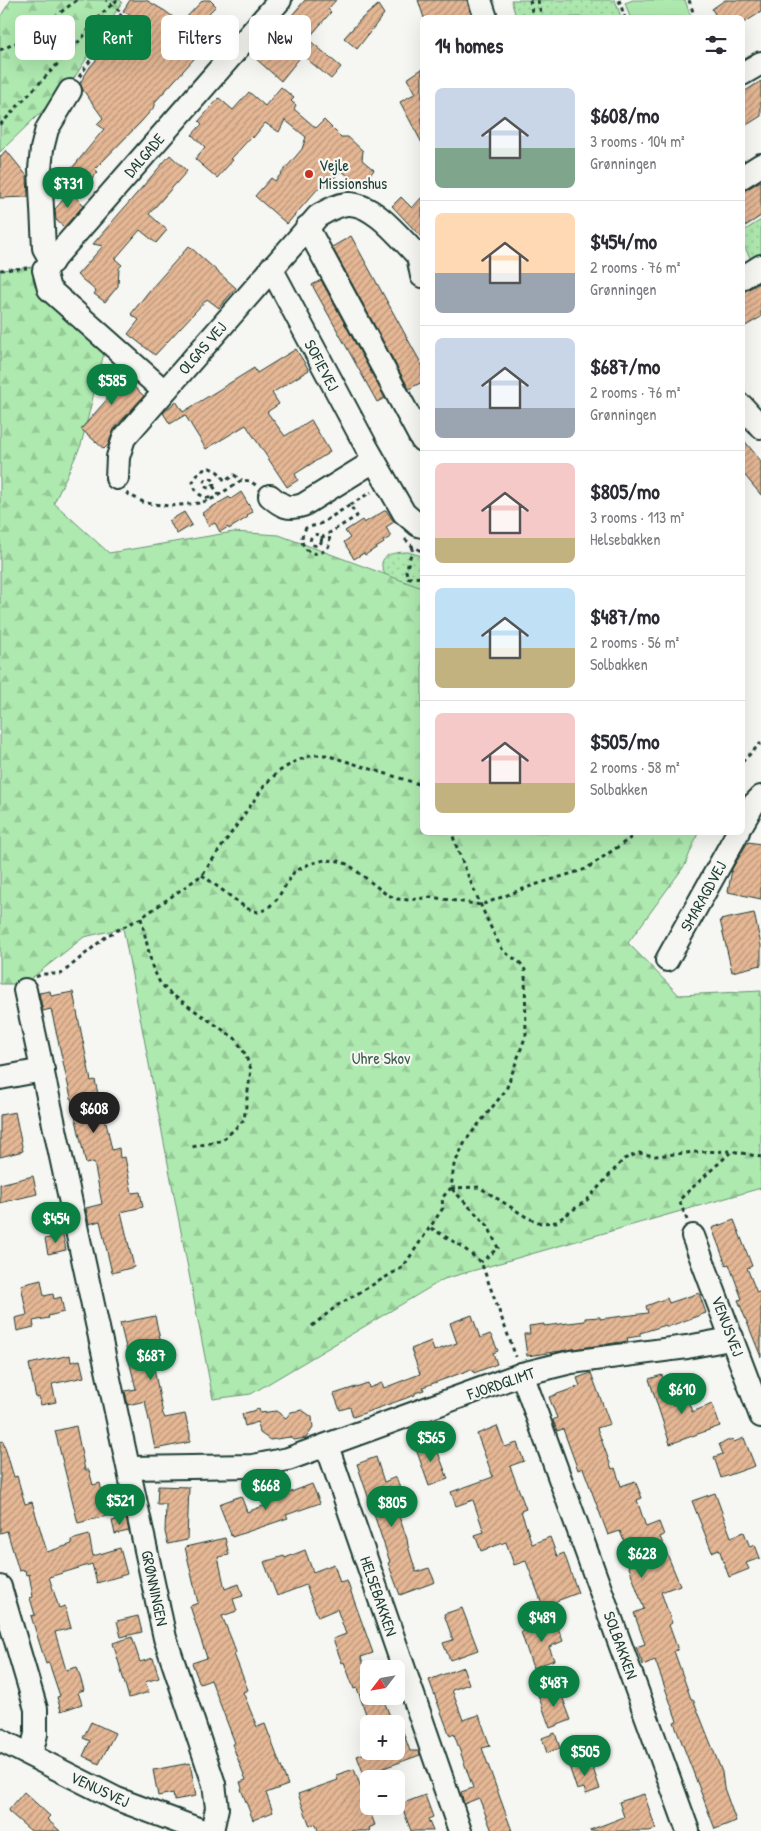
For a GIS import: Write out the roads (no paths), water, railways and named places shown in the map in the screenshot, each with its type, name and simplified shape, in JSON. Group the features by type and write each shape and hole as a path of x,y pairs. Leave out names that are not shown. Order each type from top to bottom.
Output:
{"street":[{"name":"DALGADE","path":"164,391 49,289 44,270 280,0"},
{"path":"480,0 485,15"},
{"path":"497,0 500,15"},
{"path":"745,72 761,62"},
{"path":"52,262 44,248 40,169 42,149 47,129 70,91"},
{"path":"745,175 761,165"},
{"name":"OLGAS VEJ","path":"117,478 118,457 124,438 318,216 335,207 348,204 361,207 378,216 420,261"},
{"path":"307,227 414,405 420,431"},
{"path":"745,276 761,266"},
{"name":"SOFIEVEJ","path":"271,268 386,482 404,513 420,526"},
{"path":"745,409 760,426"},
{"path":"270,496 278,504 287,508 304,505 374,461"},
{"path":"745,819 753,805 761,797"},
{"name":"SMARAGDVEJ","path":"667,960 736,835"},
{"name":"GRØNNINGEN","path":"27,985 43,1070 165,1638 214,1784 217,1808 212,1831"},
{"path":"0,1078 43,1070"},
{"name":"VENUSVEJ","path":"694,1236 761,1416"},
{"name":"FJORDGLIMT","path":"129,1468 253,1466 288,1459 522,1374 571,1362 687,1347 732,1337"},
{"name":"SOLBAKKEN","path":"522,1374 688,1831"},
{"name":"HELSEBAKKEN","path":"327,1446 460,1831"},
{"path":"0,1587 36,1709 36,1734 31,1755"},
{"name":"VENUSVEJ","path":"0,1740 117,1799 203,1831"}],"place":[{"name":"Vejle Missionshus","path":"309,174"}],"park label":[{"name":"Uhre Skov","path":"381,1058"}]}
